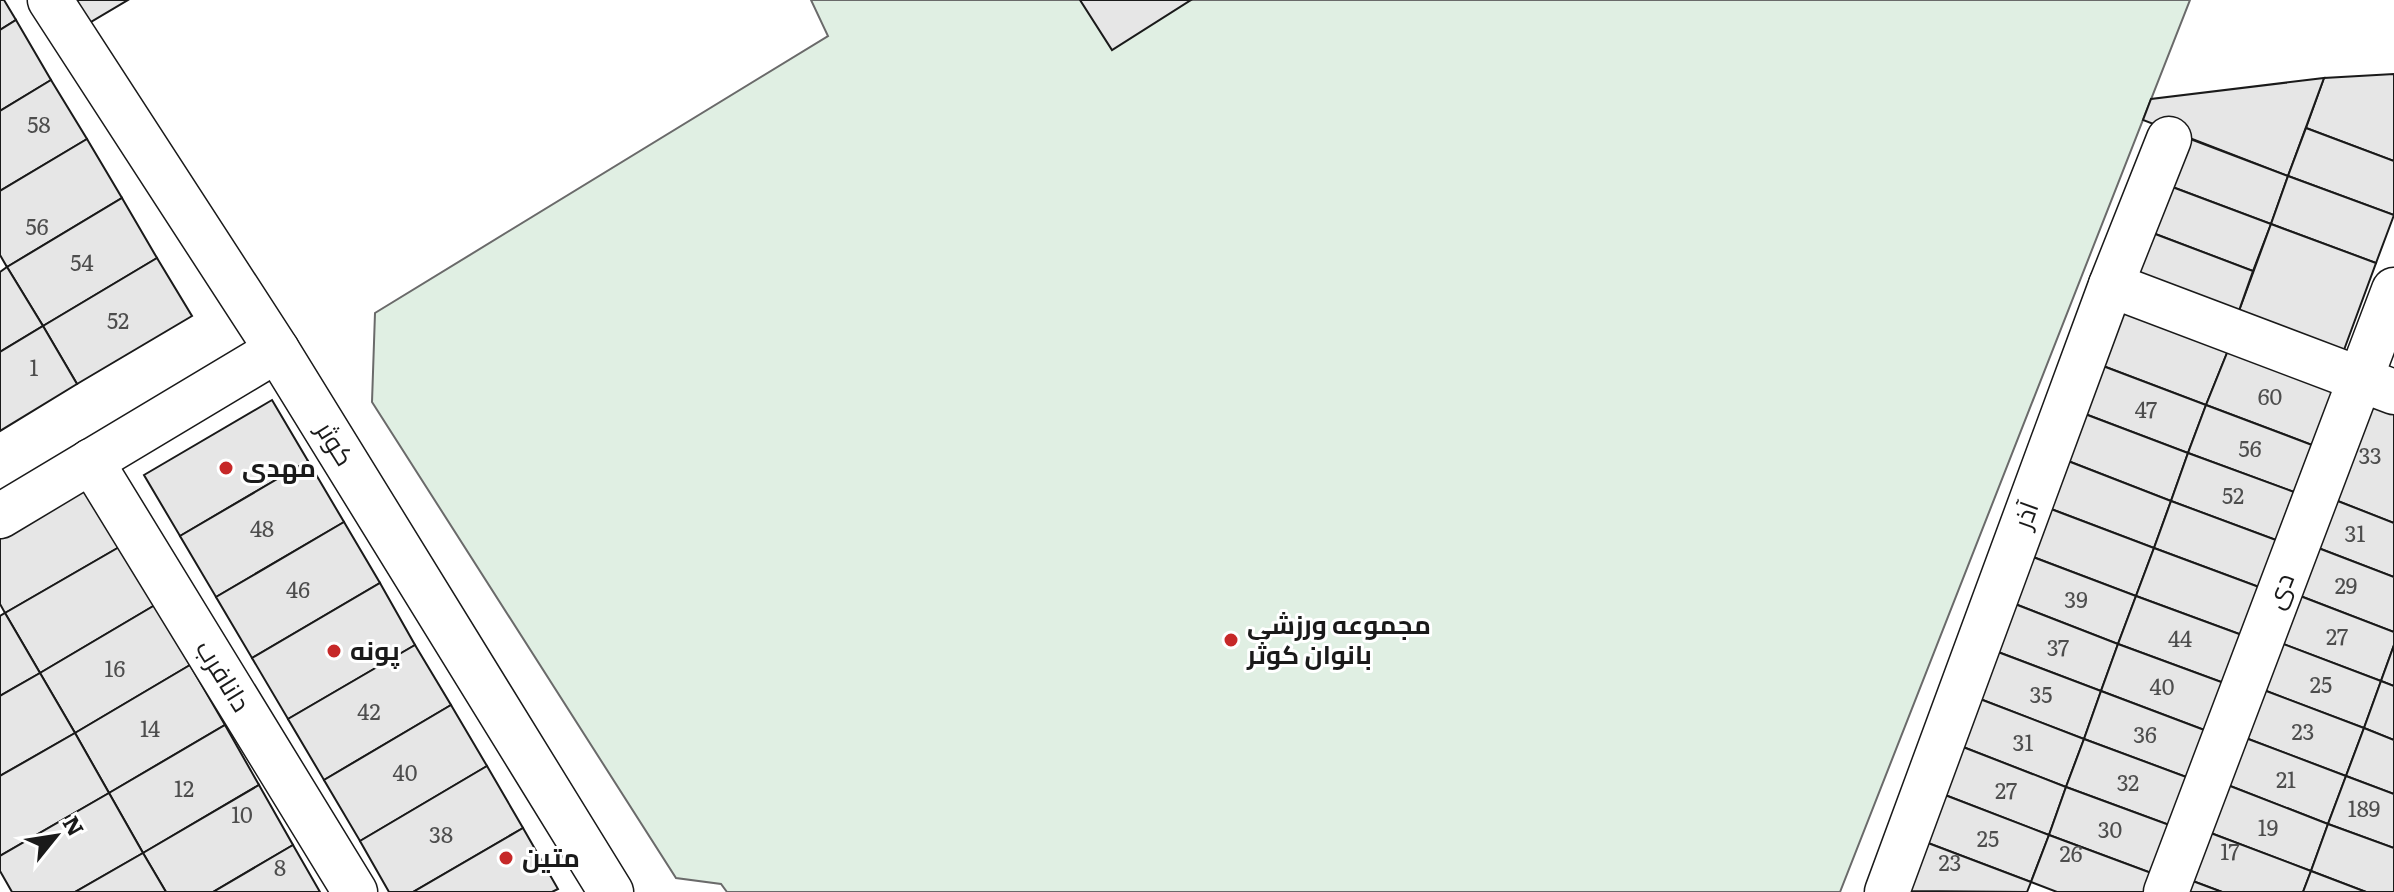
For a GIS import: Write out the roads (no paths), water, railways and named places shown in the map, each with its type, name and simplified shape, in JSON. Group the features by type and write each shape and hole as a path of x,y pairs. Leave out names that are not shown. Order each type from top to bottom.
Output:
{"street":[{"name":"کوثر","path":"50,0 277,350 611,892"},
{"name":"آذر","path":"1887,892 2111,285 2169,139"},
{"path":"2111,285 2377,385"},
{"name":"دی","path":"2166,892 2377,385 2394,290"},
{"path":"0,516 277,350"},
{"name":"دانافرب","path":"91,461 355,892"}],"place":[{"name":"مهدی","path":"226,468"},
{"name":"مجموعه ورزشی بانوان کوثر","path":"1231,640"},
{"name":"پونه","path":"334,651"},
{"name":"متین","path":"506,858"}]}
